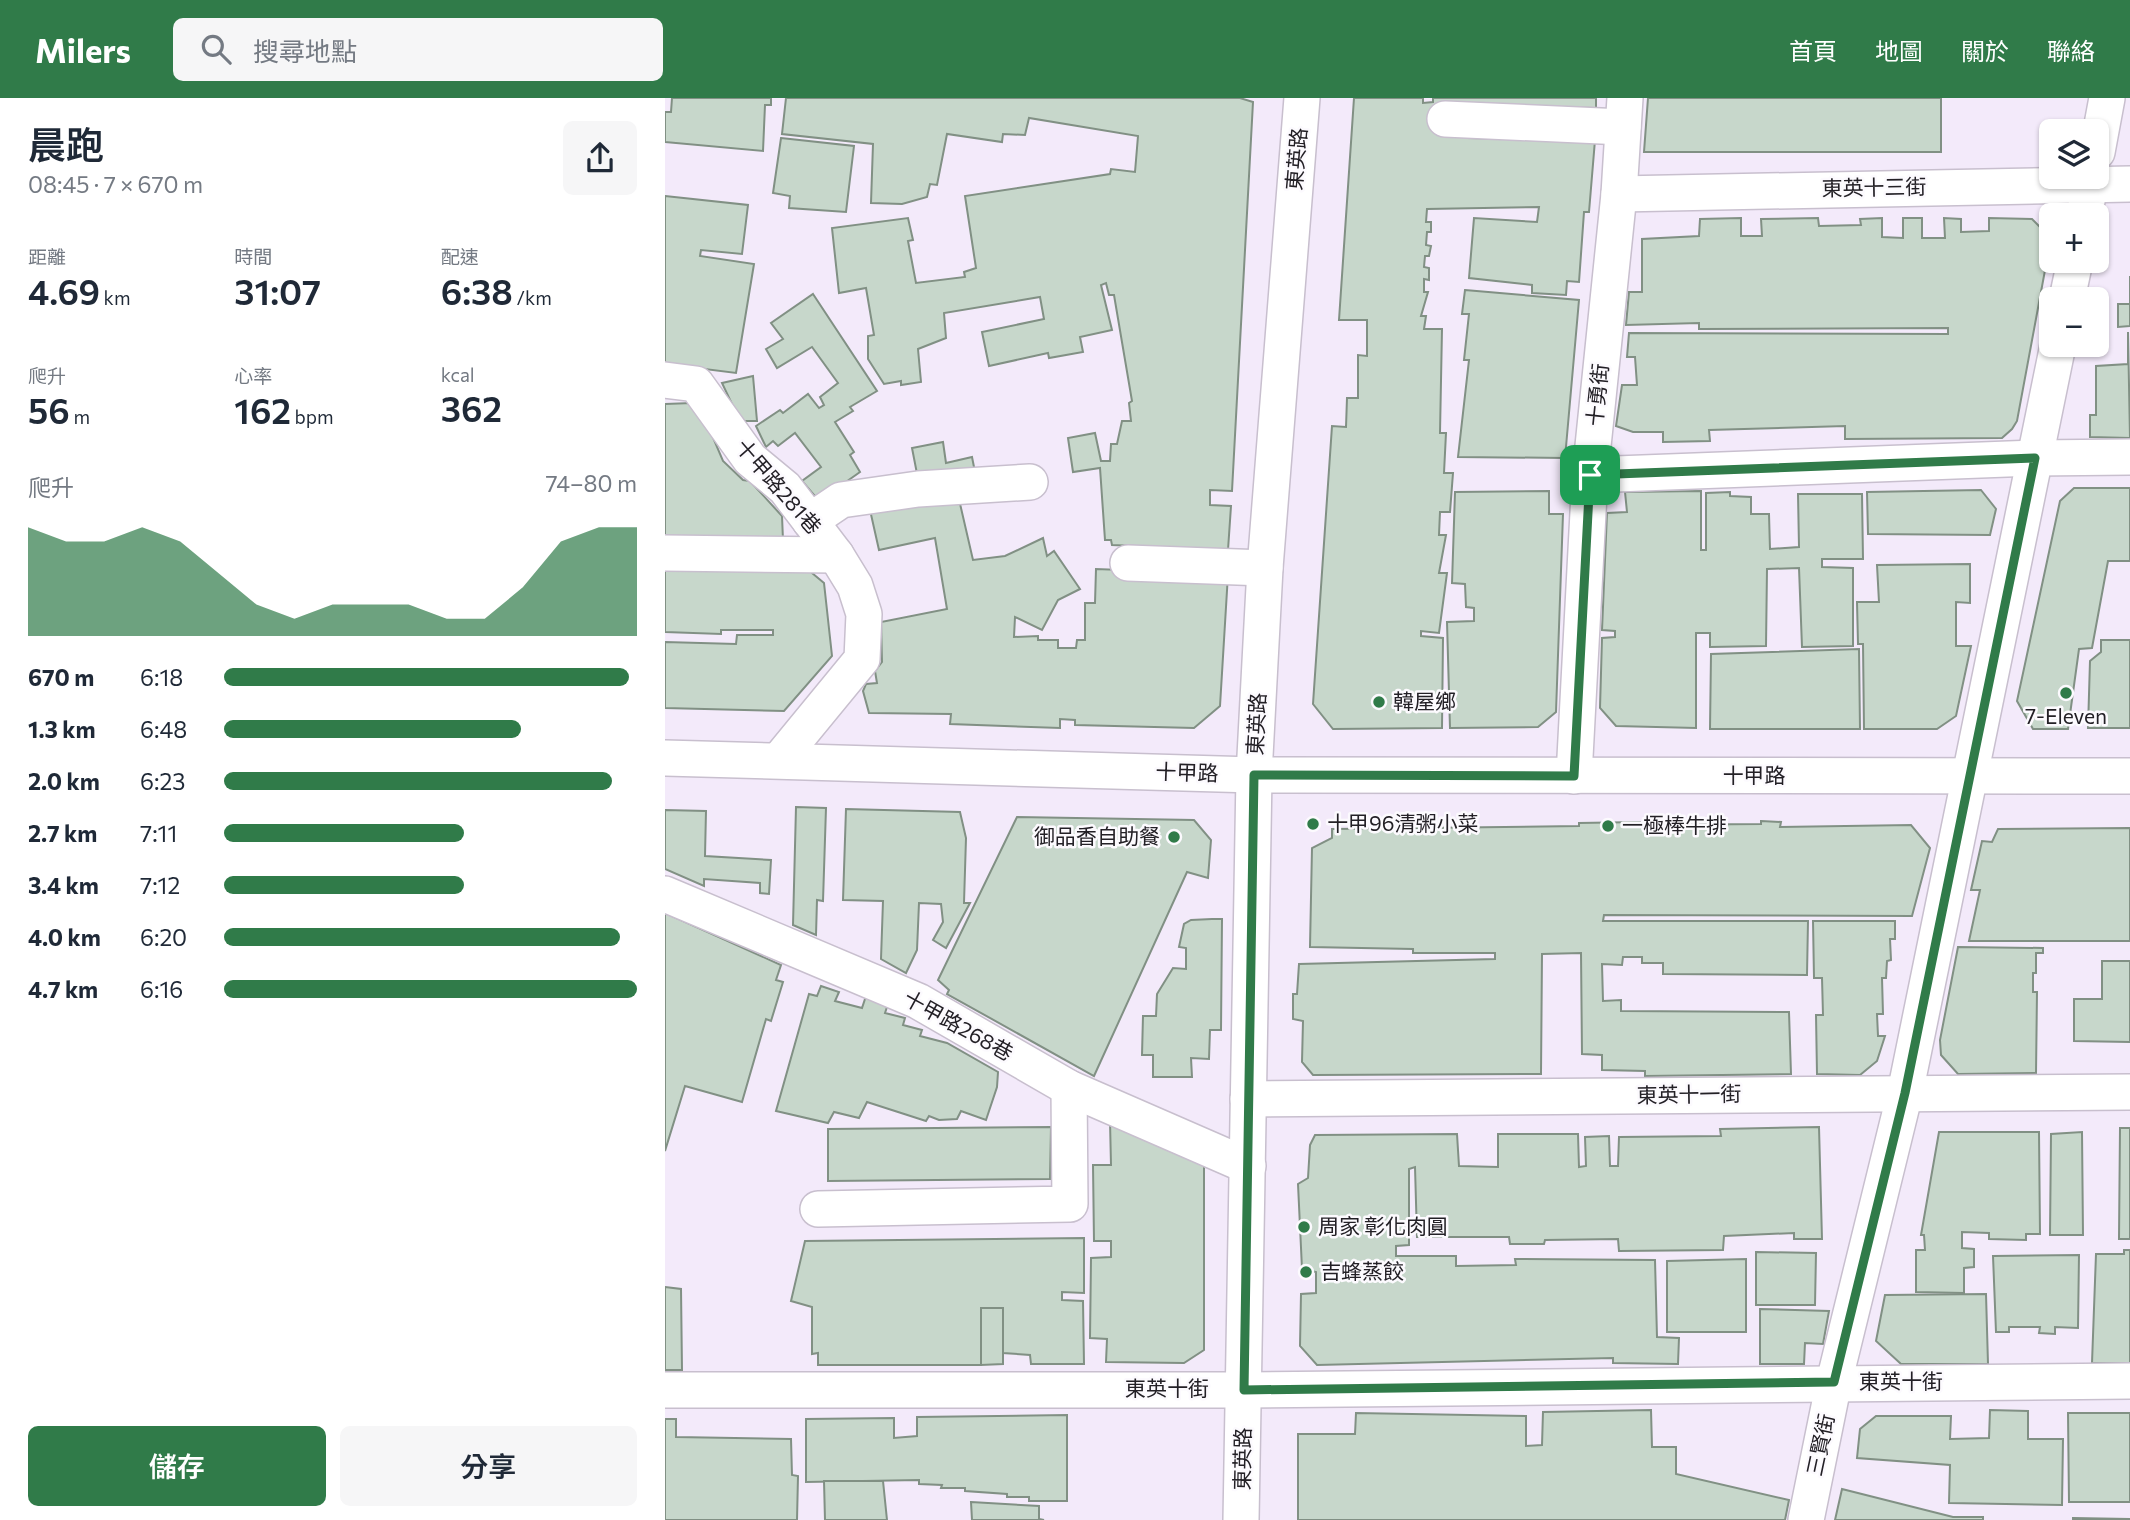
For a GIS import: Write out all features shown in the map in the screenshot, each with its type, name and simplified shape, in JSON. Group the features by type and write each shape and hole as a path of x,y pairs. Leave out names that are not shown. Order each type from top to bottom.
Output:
{"street":[{"name":"東英路","path":"1241,1520 1254,775 1265,568 1302,98"},
{"path":"2103,119 2107,98"},
{"path":"1445,119 1624,112"},
{"name":"十勇街","path":"1574,776 1590,475 1619,194 1624,112"},
{"name":"東英十三街","path":"1619,194 2039,183"},
{"name":"東英十三街","path":"2109,183 2130,184"},
{"name":"三賢街","path":"1805,1520 1834,1382 1905,1093 2056,357"},
{"name":"十甲路281巷","path":"665,380 696,384 750,459 785,488 836,555 855,586 864,614 862,659 779,761"},
{"path":"1590,475 2035,458 2130,457"},
{"path":"810,520 841,500 918,489 1030,482"},
{"path":"665,553 836,555"},
{"path":"1128,563 1265,568"},
{"name":"十甲路","path":"665,758 1254,775 2130,776"},
{"name":"十甲路268巷","path":"665,894 918,1001 1069,1088 1248,1166"},
{"path":"818,1209 1070,1204 1069,1088"},
{"name":"東英十一街","path":"1248,1099 2130,1092"},
{"name":"東英十街","path":"665,1390 1244,1390 2130,1381"}],"building":[{"path":"672,98 771,98 771,105 765,105 763,151 665,142 665,112 671,112"},
{"path":"786,98 1240,98 1253,102 1232,491 1210,490 1210,505 1231,506 1228,550 1112,545 1111,540 1105,540 1100,468 1073,472 1068,438 1095,433 1101,461 1110,461 1111,444 1117,444 1122,421 1131,421 1129,403 1132,401 1114,295 1109,295 1106,283 1101,285 1112,330 1080,337 1083,352 1049,358 1048,353 989,366 982,332 1044,319 1040,297 944,313 946,338 918,349 921,382 901,385 901,381 884,384 868,359 868,336 874,335 866,288 839,293 832,228 908,218 913,240 908,241 916,283 965,277 964,272 976,268 965,196 1110,174 1111,169 1135,172 1138,136 1029,118 1025,135 1003,134 1002,142 947,134 937,185 930,184 927,197 902,204 871,203 873,144 782,134"},
{"path":"1354,98 1423,98 1423,103 1433,102 1433,98 1596,98 1596,108 1441,106 1468,126 1468,138 1595,140 1589,212 1584,212 1579,282 1567,281 1566,295 1532,293 1532,285 1469,278 1474,218 1537,222 1539,207 1427,209 1426,222 1431,222 1431,232 1427,232 1426,245 1431,246 1429,256 1425,256 1424,267 1429,268 1429,280 1424,279 1424,292 1428,292 1421,316 1426,316 1424,329 1442,329 1440,433 1446,433 1444,473 1453,473 1450,512 1440,512 1439,535 1446,535 1439,573 1447,573 1439,633 1421,631 1421,636 1443,638 1442,728 1333,729 1313,704 1332,426 1346,427 1347,398 1358,398 1358,355 1367,356 1367,320 1339,320"},
{"path":"1648,98 1941,98 1941,152 1644,152"},
{"path":"781,138 854,146 846,212 789,208 790,196 773,193"},
{"path":"665,196 748,205 742,254 701,250 700,256 754,264 736,373 665,364"},
{"path":"1741,218 1741,236 1762,236 1761,219 1818,218 1819,226 1861,225 1860,219 1882,218 1882,237 1903,238 1903,218 1922,218 1922,238 1945,238 1944,218 1961,219 1961,232 1989,231 1989,218 2032,219 2039,226 2039,273 2044,273 2042,287 2039,287 2039,303 2017,421 2012,429 2002,438 1845,439 1845,426 1709,430 1710,441 1663,442 1663,432 1633,432 1616,426 1622,385 1637,385 1635,357 1627,357 1629,333 1948,334 1948,328 1699,329 1699,323 1626,325 1629,292 1642,292 1642,239 1699,236 1700,219"},
{"path":"1465,290 1579,300 1565,458 1458,457 1469,360 1464,360 1469,314 1462,314"},
{"path":"813,294 877,391 850,407 853,411 835,422 854,452 850,455 860,472 819,501 802,481 821,467 795,433 778,446 773,441 766,447 756,426 780,410 783,413 808,394 819,408 824,405 820,397 838,383 812,347 777,368 766,349 783,339 771,323"},
{"path":"2118,304 2130,304 2130,326 2118,327"},
{"path":"2128,332 2130,438 2090,437 2090,415 2096,415 2096,366 2128,364"},
{"path":"753,376 757,421 740,421 722,383"},
{"path":"692,403 700,407 723,461 743,480 750,481 782,516 783,540 665,539 665,404"},
{"path":"943,442 946,463 972,457 976,477 919,484 912,448"},
{"path":"2074,488 2130,488 2130,561 2108,561 2092,648 2079,649 2068,729 2033,729 2017,701 2060,501"},
{"path":"1981,490 1996,509 1990,535 1868,534 1867,492"},
{"path":"1549,491 1549,514 1563,514 1556,712 1538,727 1450,728 1447,622 1474,621 1474,608 1466,607 1465,584 1452,583 1455,492"},
{"path":"1701,491 1701,550 1706,550 1706,493 1730,492 1730,496 1751,497 1751,514 1769,514 1770,549 1799,547 1798,494 1862,494 1863,559 1822,559 1822,567 1853,568 1853,646 1802,647 1799,568 1767,569 1766,646 1710,647 1710,633 1696,633 1696,728 1616,726 1600,708 1602,638 1615,637 1615,631 1602,630 1607,513 1627,512 1625,492"},
{"path":"958,495 973,560 1005,556 1043,538 1047,556 1054,551 1080,589 1058,600 1042,630 1015,617 1014,637 1038,636 1038,640 1058,640 1058,648 1076,648 1077,640 1085,640 1085,603 1095,603 1096,569 1228,574 1220,706 1194,728 1075,725 1075,720 1060,719 1060,728 950,724 951,714 869,713 863,691 866,684 877,683 875,671 882,662 881,622 947,609 935,538 879,550 868,501"},
{"path":"1970,564 1970,603 1956,602 1956,646 1971,646 1956,716 1937,729 1864,729 1863,644 1858,644 1857,602 1879,602 1877,565"},
{"path":"665,565 806,568 824,583 832,656 784,711 665,708 665,642 736,644 737,635 773,635 773,630 721,630 721,634 665,632"},
{"path":"2101,640 2130,640 2130,728 2088,728 2090,661 2101,652"},
{"path":"1859,649 1860,729 1710,729 1711,654"},
{"path":"796,807 826,808 823,901 817,900 816,935 793,925"},
{"path":"846,809 960,812 966,838 964,903 970,903 946,948 933,940 943,922 941,904 919,903 917,950 906,973 881,959 883,901 843,900"},
{"path":"665,810 706,811 705,856 771,860 769,894 760,893 760,883 704,879 704,886 665,869"},
{"path":"1017,817 1194,820 1211,840 1208,878 1187,872 1094,1076 947,994 949,990 938,980"},
{"path":"1761,821 1781,822 1780,827 1911,825 1930,848 1912,916 1604,915 1603,921 1808,921 1807,975 1663,974 1663,963 1642,963 1642,957 1623,957 1622,965 1602,964 1603,1001 1621,1000 1621,1011 1789,1012 1791,1074 1645,1076 1645,1071 1602,1070 1602,1055 1582,1054 1581,953 1542,954 1541,1074 1313,1075 1302,1062 1303,1021 1293,1019 1293,994 1297,994 1299,964 1495,959 1495,953 1413,953 1413,949 1310,947 1312,848 1332,838 1332,829 1579,826 1579,823 1640,822 1640,825 1761,824"},
{"path":"2130,828 2130,941 1969,941 1980,890 1971,890 1982,841 1992,842 1998,829"},
{"path":"665,913 781,965 776,980 783,982 771,1021 766,1019 742,1102 685,1086 665,1151"},
{"path":"1222,919 1221,1030 1210,1030 1209,1059 1191,1058 1192,1077 1153,1077 1153,1055 1142,1055 1143,1016 1156,1016 1157,994 1173,968 1186,969 1186,948 1179,947 1184,924 1191,920"},
{"path":"1813,921 1895,921 1895,939 1890,939 1891,960 1887,961 1886,978 1882,978 1883,1014 1877,1014 1878,1036 1885,1036 1877,1061 1860,1075 1817,1074 1816,1015 1823,1015 1822,978 1814,978"},
{"path":"1958,947 2043,948 2043,953 2036,953 2036,973 2033,973 2033,992 2037,992 2036,1073 1958,1074 1941,1055 1940,1040"},
{"path":"2102,961 2130,961 2130,1042 2074,1041 2074,999 2102,999"},
{"path":"821,986 839,992 835,1001 862,1008 866,996 887,1007 885,1013 905,1018 903,1025 922,1030 920,1036 947,1043 998,1072 997,1087 986,1120 961,1111 957,1119 939,1120 929,1116 926,1121 867,1102 859,1118 834,1112 828,1123 776,1111 809,994 817,996"},
{"path":"1110,1121 1204,1165 1204,1350 1184,1363 1106,1362 1107,1339 1090,1338 1091,1258 1111,1257 1111,1241 1094,1241 1093,1165 1111,1165"},
{"path":"1051,1127 1050,1179 828,1181 828,1129"},
{"path":"1819,1127 1822,1239 1794,1239 1794,1233 1724,1236 1723,1250 1619,1251 1618,1239 1545,1240 1544,1244 1510,1244 1509,1237 1417,1237 1415,1167 1409,1169 1409,1245 1396,1246 1396,1256 1456,1256 1456,1266 1516,1265 1515,1259 1655,1260 1657,1337 1679,1338 1678,1364 1613,1363 1613,1358 1317,1365 1300,1346 1301,1294 1316,1293 1316,1272 1302,1269 1298,1184 1308,1178 1310,1145 1315,1135 1457,1134 1459,1166 1498,1167 1498,1134 1578,1134 1579,1167 1586,1166 1585,1137 1609,1136 1610,1166 1618,1166 1619,1137 1721,1136 1720,1129"},
{"path":"2120,1128 2130,1128 2130,1239 2119,1239"},
{"path":"1939,1132 2039,1132 2040,1234 2026,1234 2026,1240 1989,1239 1989,1233 1962,1232 1962,1248 1974,1249 1974,1267 1964,1268 1964,1293 1916,1292 1916,1250 1925,1250 1924,1235 1921,1235"},
{"path":"2082,1132 2083,1235 2050,1235 2051,1134"},
{"path":"1084,1238 1084,1293 1062,1292 1062,1300 1083,1301 1084,1364 1031,1364 1030,1355 1003,1353 1003,1308 981,1308 981,1365 818,1365 818,1353 812,1354 812,1307 791,1301 805,1241"},
{"path":"2124,1250 2130,1250 2130,1363 2092,1363 2096,1254 2124,1254"},
{"path":"1756,1252 1816,1253 1815,1305 1756,1305"},
{"path":"2079,1255 2078,1328 2055,1327 2055,1334 2039,1333 2040,1327 2009,1327 2009,1332 1996,1332 1993,1256"},
{"path":"1746,1259 1746,1332 1667,1332 1667,1261"},
{"path":"665,1287 681,1289 682,1370 665,1370"},
{"path":"1986,1294 1988,1364 1901,1364 1876,1341 1885,1295"},
{"path":"981,1308 1003,1308 1003,1364 981,1365"},
{"path":"1760,1309 1829,1311 1823,1344 1805,1343 1804,1364 1760,1364"},
{"path":"1651,1410 1652,1447 1676,1447 1676,1474 1789,1500 1785,1520 1298,1520 1298,1434 1355,1434 1356,1413 1526,1416 1526,1446 1542,1445 1543,1412"},
{"path":"1990,1410 2028,1411 2028,1439 2063,1439 2062,1505 1949,1503 1950,1465 1857,1458 1860,1429 1876,1416 1951,1416 1950,1439 1989,1438"},
{"path":"2068,1413 2130,1413 2130,1502 2069,1502"},
{"path":"1067,1415 1067,1501 1029,1501 1029,1497 1007,1497 1007,1494 919,1484 919,1480 806,1482 806,1419 894,1418 894,1438 917,1436 917,1417"},
{"path":"665,1419 676,1419 676,1437 791,1439 792,1475 798,1476 797,1520 665,1520"},
{"path":"824,1481 883,1481 887,1520 825,1520"},
{"path":"1842,1489 1953,1517 1983,1517 1983,1520 1835,1520"},
{"path":"971,1502 1039,1506 1039,1519 1044,1520 972,1520"},
{"path":"2130,1519 2130,1520 2073,1520"}],"place":[{"name":"7-Eleven","path":"2066,693"},
{"name":"韓屋鄉","path":"1379,702"},
{"name":"十甲96清粥小菜","path":"1313,824"},
{"name":"一極棒牛排","path":"1608,826"},
{"name":"御品香自助餐","path":"1174,837"},
{"name":"周家 彰化肉圓","path":"1304,1227"},
{"name":"吉蜂蒸餃","path":"1306,1272"}],"route":[{"path":"2035,458 1905,1093 1834,1382 1244,1390 1254,775 1574,776 1590,475 2035,458"}]}
